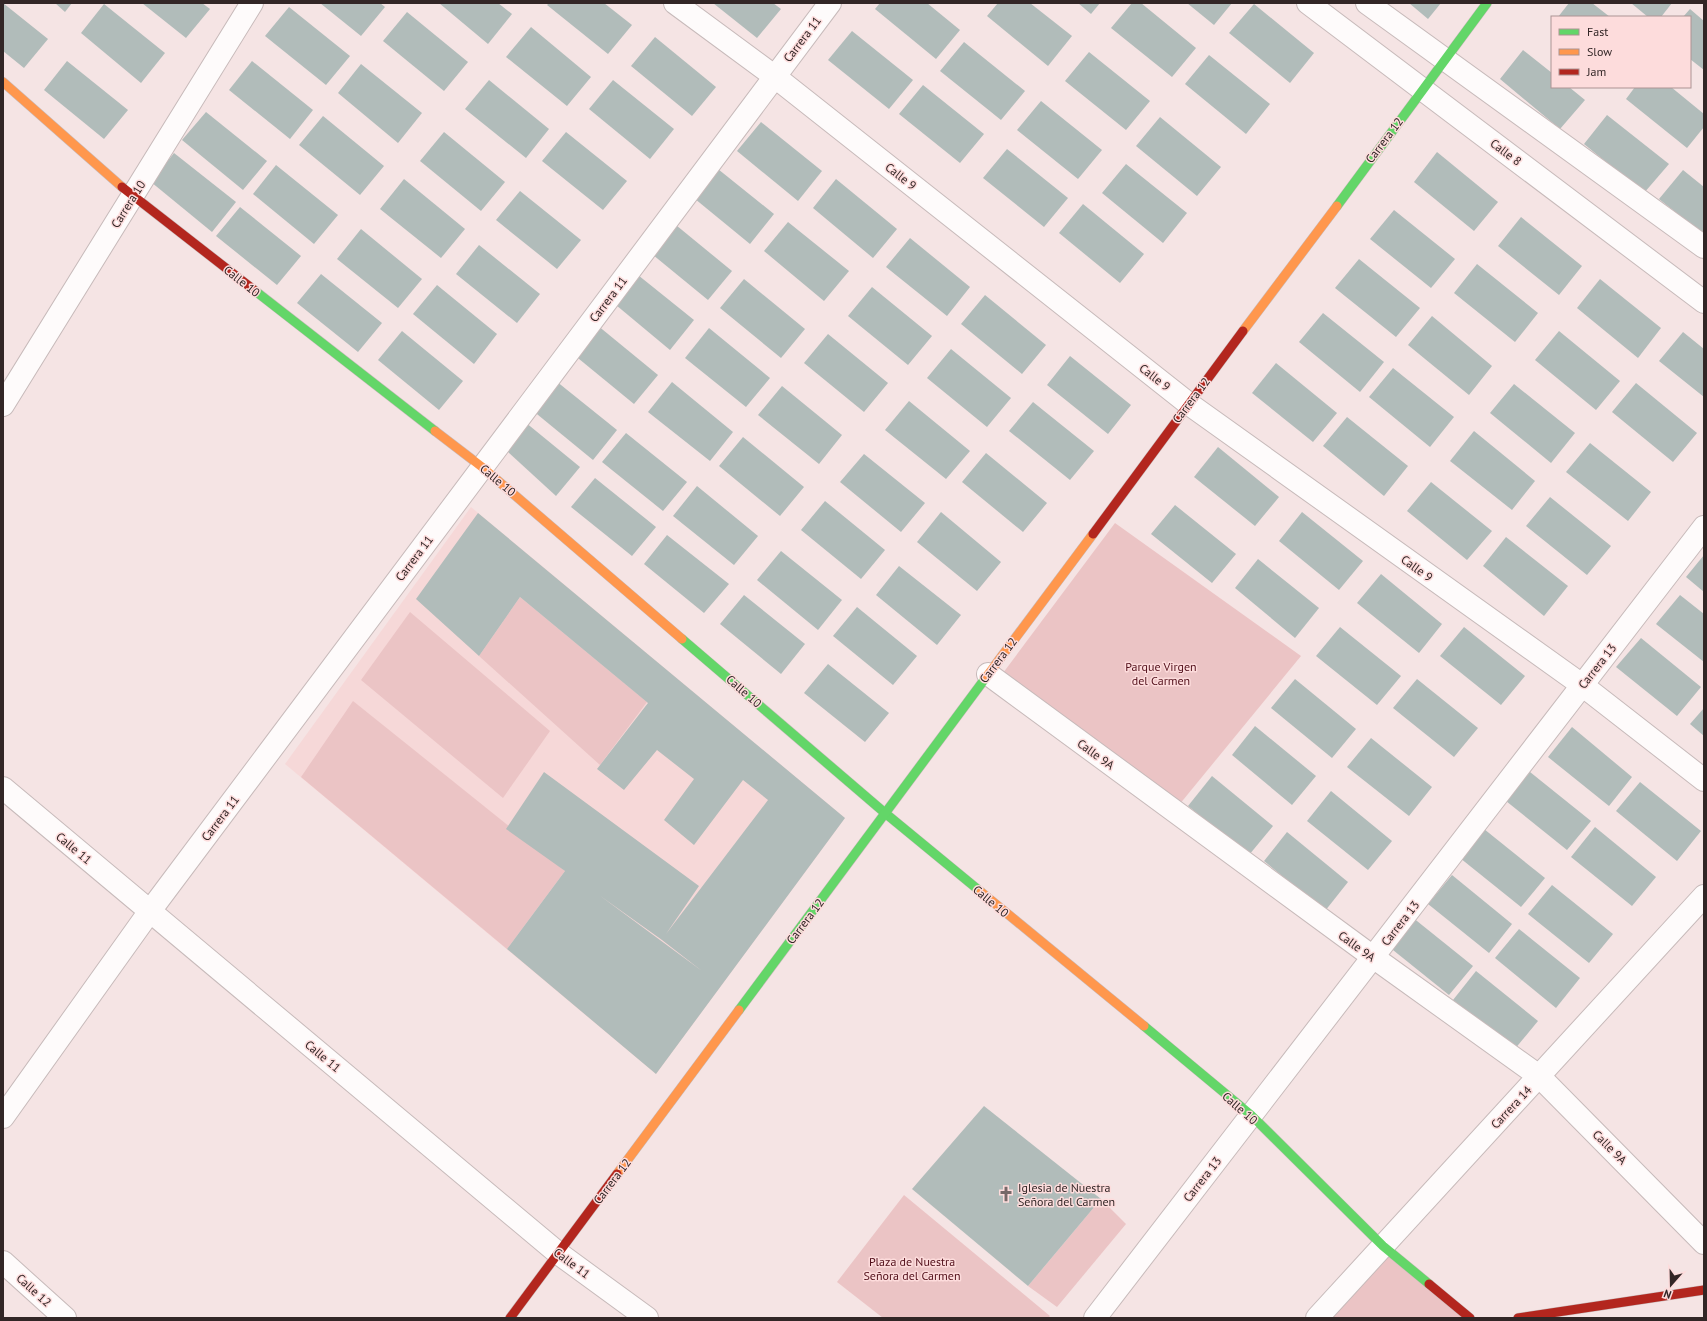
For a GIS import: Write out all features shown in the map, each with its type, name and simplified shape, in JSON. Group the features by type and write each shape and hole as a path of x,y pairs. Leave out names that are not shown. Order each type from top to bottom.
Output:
{"main road":[{"name":"Carrera 12","path":"510,1318 1487,3"},
{"name":"Calle 10","path":"3,82 132,196 482,467 885,813 1251,1116 1383,1246 1470,1318"},
{"path":"1518,1318 1704,1290"}],"street":[{"name":"Carrera 10","path":"3,406 252,3"},
{"name":"Calle 9","path":"675,3 774,76 1189,404 1582,685 1704,780"},
{"name":"Carrera 11","path":"3,1117 150,911 830,3"},
{"name":"Calle 8","path":"1308,3 1704,302"},
{"path":"1367,3 1704,247"},
{"name":"Carrera 13","path":"1095,1318 1704,527"},
{"name":"Calle 9A","path":"988,674 1373,957 1539,1076 1704,1243"},
{"name":"Calle 11","path":"3,788 558,1253 647,1318"},
{"name":"Carrera 14","path":"1317,1318 1704,896"},
{"name":"Calle 12","path":"3,1262 65,1318"}],"shaded area":[{"path":"471,507 845,818 656,1074 285,764"}],"green space":[{"name":"Parque Virgen del Carmen","path":"1115,523 1301,656 1179,805 1003,673"},
{"path":"520,597 647,702 600,765 479,656"},
{"path":"410,612 550,731 503,798 361,680"},
{"path":"353,701 565,871 507,949 301,777"},
{"name":"Plaza de Nuestra Señora del Carmen","path":"904,1195 1050,1316 1048,1318 883,1318 837,1282"},
{"path":"1101,1199 1126,1224 1057,1307 1028,1286"},
{"path":"1383,1246 1470,1318 1317,1318"}],"building":[{"path":"3,3 48,39 24,68 3,51"},
{"path":"55,3 72,3 65,12"},
{"path":"142,3 202,3 210,9 186,38"},
{"path":"320,3 380,3 385,7 361,36"},
{"path":"439,3 498,3 512,14 488,44"},
{"path":"549,3 604,3 632,25 608,54 547,5"},
{"path":"713,3 773,3 781,9 757,38"},
{"path":"880,3 927,3 960,30 936,59 875,9"},
{"path":"998,3 1030,3 1072,36 1048,66 987,16"},
{"path":"1078,3 1100,3 1091,14"},
{"path":"1132,3 1141,3 1196,48 1172,77 1111,28"},
{"path":"1187,3 1232,3 1214,25"},
{"path":"1409,3 1441,3 1428,19"},
{"path":"1569,3 1592,3 1609,16 1559,16"},
{"path":"1631,3 1672,3 1662,16 1647,16"},
{"path":"104,4 165,53 141,83 81,33"},
{"path":"1254,4 1314,53 1290,83 1229,33"},
{"path":"289,7 350,56 326,85 265,36"},
{"path":"1690,9 1704,21 1704,70 1691,60 1691,16 1684,16"},
{"path":"407,12 468,62 444,91 383,41"},
{"path":"531,27 591,77 567,106 506,57"},
{"path":"852,31 913,80 889,109 828,60"},
{"path":"655,37 716,87 692,116 631,66"},
{"path":"964,42 1025,91 1001,120 940,71"},
{"path":"1523,50 1551,72 1551,88 1570,88 1585,100 1560,129 1500,79"},
{"path":"1089,52 1150,101 1126,130 1065,81"},
{"path":"1209,55 1270,104 1246,134 1185,84"},
{"path":"67,61 128,110 104,139 44,90"},
{"path":"252,61 313,110 290,139 229,90"},
{"path":"361,64 422,113 398,143 338,93"},
{"path":"489,80 549,129 526,158 465,109"},
{"path":"613,80 674,129 650,159 589,109"},
{"path":"923,85 984,134 960,163 899,114"},
{"path":"1634,88 1672,88 1704,114 1704,127 1687,148 1626,99"},
{"path":"1041,101 1102,150 1078,179 1017,130"},
{"path":"206,112 267,161 243,190 182,140"},
{"path":"1607,115 1669,164 1644,193 1584,144"},
{"path":"323,116 384,166 360,195 299,145"},
{"path":"1160,117 1221,167 1197,196 1136,146"},
{"path":"761,122 822,171 798,201 737,151"},
{"path":"444,132 505,182 481,211 420,161"},
{"path":"566,132 627,181 603,210 542,161"},
{"path":"1007,149 1068,198 1044,227 983,178"},
{"path":"1437,152 1498,202 1474,231 1414,182"},
{"path":"174,153 236,202 212,232 151,182"},
{"path":"1126,164 1187,213 1163,243 1102,193"},
{"path":"276,165 338,215 314,244 253,194"},
{"path":"713,165 774,214 750,244 689,194"},
{"path":"1683,170 1704,187 1704,235 1659,199"},
{"path":"404,179 465,229 441,258 380,209"},
{"path":"836,179 897,229 873,258 813,208"},
{"path":"520,191 581,240 557,269 496,220"},
{"path":"1083,204 1144,254 1120,283 1059,233"},
{"path":"240,207 301,256 277,285 216,236"},
{"path":"1394,210 1455,259 1431,288 1370,239"},
{"path":"1521,217 1582,266 1559,295 1498,246"},
{"path":"671,221 732,271 708,300 647,250"},
{"path":"788,222 849,271 824,301 764,251"},
{"path":"361,229 422,279 398,308 337,259"},
{"path":"910,238 970,287 947,316 886,267"},
{"path":"479,245 540,294 517,323 456,274"},
{"path":"1359,259 1420,308 1396,337 1335,288"},
{"path":"1477,264 1538,313 1515,342 1454,293"},
{"path":"633,271 694,320 670,350 610,300"},
{"path":"321,274 382,323 358,352 297,303"},
{"path":"744,279 805,329 781,358 720,308"},
{"path":"1600,279 1661,328 1638,358 1577,308"},
{"path":"437,285 497,334 474,364 413,314"},
{"path":"872,287 932,336 908,365 848,316"},
{"path":"985,295 1046,345 1022,374 961,324"},
{"path":"1323,313 1384,362 1360,392 1299,342"},
{"path":"1432,316 1492,366 1469,395 1408,345"},
{"path":"597,325 658,375 634,404 573,354"},
{"path":"709,328 770,378 746,407 685,358"},
{"path":"402,331 463,381 439,410 378,360"},
{"path":"1559,331 1620,381 1596,410 1535,360"},
{"path":"1683,332 1704,349 1704,397 1659,361"},
{"path":"828,334 888,383 864,412 804,363"},
{"path":"951,349 1011,398 987,427 927,378"},
{"path":"1070,356 1131,405 1108,434 1047,385"},
{"path":"1276,363 1337,413 1313,442 1252,393"},
{"path":"1393,368 1454,417 1430,447 1369,397"},
{"path":"556,381 617,430 593,460 532,410"},
{"path":"672,382 733,432 710,461 648,412"},
{"path":"1636,383 1697,433 1673,462 1612,412"},
{"path":"1514,384 1575,433 1551,463 1490,413"},
{"path":"782,386 842,435 819,464 758,415"},
{"path":"909,401 970,451 946,479 885,430"},
{"path":"1033,402 1094,451 1070,480 1009,431"},
{"path":"1347,417 1408,466 1384,496 1323,446"},
{"path":"525,422 580,467 556,496 507,451"},
{"path":"1474,431 1535,481 1512,510 1450,461"},
{"path":"626,433 687,482 663,511 602,462"},
{"path":"743,437 804,487 780,516 719,466"},
{"path":"1590,443 1651,492 1628,521 1566,472"},
{"path":"1218,447 1279,497 1255,526 1194,477"},
{"path":"986,453 1047,503 1023,532 962,482"},
{"path":"864,454 925,503 901,532 840,482"},
{"path":"595,478 656,527 632,556 571,507"},
{"path":"1431,482 1492,531 1467,560 1407,511"},
{"path":"697,486 758,536 734,565 673,516"},
{"path":"1550,497 1611,546 1587,575 1526,526"},
{"path":"825,501 885,550 861,579 801,530"},
{"path":"1175,505 1236,554 1212,583 1151,534"},
{"path":"941,512 1001,562 977,591 917,542"},
{"path":"1302,512 1363,561 1339,590 1279,541"},
{"path":"478,513 845,818 656,1074 507,949 565,871 506,829 544,772 699,886 666,934 768,800 743,780 694,845 664,820 694,779 657,750 624,790 597,769 648,703 520,597 479,656 416,599","holes":["599,895 662,940 702,971"]},
{"path":"667,535 729,584 704,613 644,564"},
{"path":"1506,537 1568,586 1544,616 1483,566"},
{"path":"781,551 842,600 818,630 757,580"},
{"path":"1704,555 1704,592 1686,577"},
{"path":"1258,559 1319,608 1295,638 1235,588"},
{"path":"899,566 961,615 937,645 876,595"},
{"path":"1381,574 1442,624 1419,653 1357,603"},
{"path":"744,595 805,644 781,674 720,624"},
{"path":"1680,595 1704,614 1704,662 1656,624"},
{"path":"857,607 917,656 893,685 833,636"},
{"path":"1340,627 1401,676 1377,705 1316,656"},
{"path":"1464,627 1525,676 1501,705 1440,656"},
{"path":"1641,638 1701,687 1677,716 1616,667"},
{"path":"828,664 889,713 865,742 804,693"},
{"path":"1295,679 1356,729 1332,758 1271,708"},
{"path":"1417,679 1478,728 1454,757 1393,708"},
{"path":"1704,708 1704,736 1690,724"},
{"path":"1255,726 1316,776 1292,805 1232,755"},
{"path":"1572,727 1632,777 1609,806 1548,757"},
{"path":"1371,738 1432,787 1409,816 1347,767"},
{"path":"1530,772 1591,821 1567,850 1506,801"},
{"path":"1212,776 1273,826 1249,855 1188,806"},
{"path":"1640,782 1701,831 1677,861 1616,811"},
{"path":"1331,791 1392,841 1368,870 1307,821"},
{"path":"1595,827 1656,877 1632,906 1571,857"},
{"path":"1484,829 1545,878 1521,907 1460,858"},
{"path":"1287,832 1348,882 1325,911 1264,861"},
{"path":"1452,875 1512,924 1489,953 1428,904"},
{"path":"1552,885 1613,934 1589,963 1528,914"},
{"path":"1412,917 1473,966 1449,995 1388,946"},
{"path":"1519,929 1580,978 1556,1008 1495,958"},
{"path":"1476,971 1538,1021 1514,1050 1453,1000"},
{"name":"Iglesia de Nuestra Señora del Carmen","path":"984,1106 1101,1199 1028,1286 912,1189"}],"traffic: fast":[{"path":"1337,206 1487,3"},
{"path":"254,290 435,431"},
{"path":"682,639 885,813 981,892"},
{"path":"739,1010 987,676"},
{"path":"1144,1026 1251,1115 1383,1246 1429,1284"}],"traffic: slow":[{"path":"3,82 122,187"},
{"path":"1243,331 1337,206"},
{"path":"435,431 482,467 682,639"},
{"path":"987,676 1093,534"},
{"path":"981,892 1144,1026"},
{"path":"617,1174 739,1010"}],"traffic: jam":[{"path":"122,187 254,290"},
{"path":"1093,534 1243,331"},
{"path":"510,1318 617,1174"},
{"path":"1429,1284 1470,1318"},
{"path":"1518,1318 1704,1290"}],"place":[{"name":"Iglesia de Nuestra Señora del Carmen","path":"1006,1194"}]}
